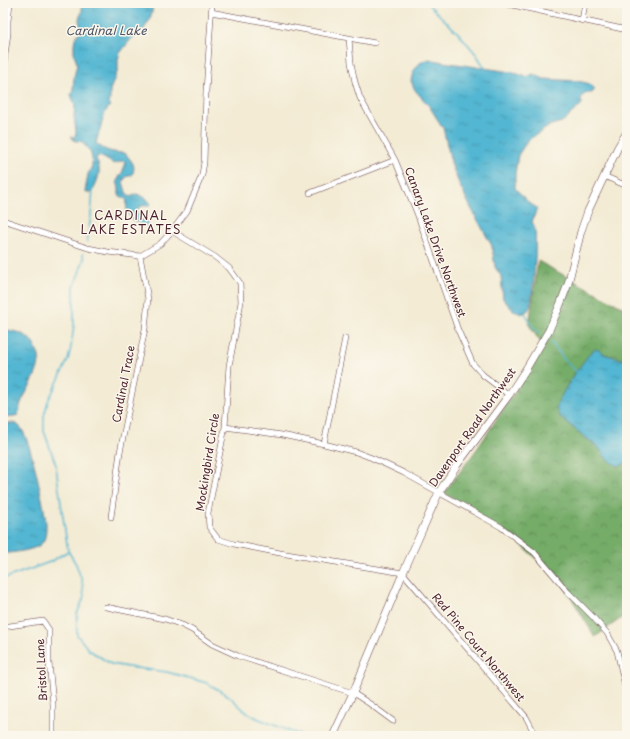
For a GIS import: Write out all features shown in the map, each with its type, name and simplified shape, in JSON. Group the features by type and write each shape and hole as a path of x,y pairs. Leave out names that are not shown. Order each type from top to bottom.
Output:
{"street":[{"path":"3,70 8,34 5,21 10,3"},
{"path":"3,220 88,248 108,252 140,256 160,244 187,211 202,175 204,162 206,91 212,3"},
{"path":"503,3 627,30"},
{"path":"582,21 585,3"},
{"path":"212,12 375,43"},
{"name":"Canary Lake Drive Northwest","path":"349,38 351,62 360,98 395,160 417,213 458,330 473,364 483,375 509,395"},
{"name":"Davenport Road Northwest","path":"333,736 353,693 439,492 457,465 509,395 544,340 560,305 588,211 618,147 627,132"},
{"path":"310,193 395,160"},
{"path":"604,176 627,186"},
{"name":"Mockingbird Circle","path":"172,231 215,257 229,268 240,283 241,302 229,366 225,427 208,513 209,527 218,539 234,544 403,574"},
{"name":"Cardinal Trace","path":"111,517 120,452 147,314 148,299 140,256"},
{"path":"324,444 344,338"},
{"path":"225,427 282,435 356,452 372,458 439,492 501,527 534,552 568,592 607,633 616,651 627,695"},
{"name":"Red Pine Court Northwest","path":"403,574 526,717 536,736"},
{"path":"106,607 165,619 192,630 212,644 238,656 353,693 393,721"},
{"name":"Bristol Lane","path":"3,627 43,621 49,630 49,663 53,704 53,736"}],"green space":[{"path":"538,261 622,307 627,303 627,361 604,354 601,351 592,351 571,379 561,418 598,447 606,458 619,466 627,463 627,614 595,637 563,584 516,540 444,493 477,449 543,346 529,325"}],"water":[{"name":"Cardinal Lake","path":"82,3 153,3 152,13 144,29 131,39 120,53 118,59 118,70 110,90 109,107 105,112 96,143 109,151 125,153 133,163 134,168 132,175 126,177 123,182 126,192 130,197 137,194 146,198 151,204 148,206 141,206 136,211 147,222 148,224 145,226 130,217 126,205 127,200 119,195 117,181 126,162 122,161 114,164 102,157 97,156 96,160 99,172 97,181 91,193 85,192 88,174 92,166 92,158 90,151 81,141 75,141 71,137 75,137 76,132 74,116 75,105 71,95 77,64 74,53 74,44 80,28 79,18 82,12"},
{"path":"429,59 511,72 527,77 533,74 544,79 578,81 590,84 595,89 592,93 585,93 581,98 582,104 562,122 551,125 528,140 518,155 515,174 515,188 529,203 537,208 532,222 535,229 535,247 532,295 529,309 521,314 512,309 503,299 501,276 495,267 492,246 460,186 452,166 443,128 429,106 415,90 411,81 413,72 420,63"},
{"path":"7,330 20,333 33,343 39,355 39,362 36,374 21,403 18,415 3,417 3,332"},
{"path":"595,349 604,354 627,361 627,463 619,466 606,458 598,447 561,418 557,411 559,401 568,385 591,352"},
{"path":"3,423 16,424 24,433 32,458 43,504 46,533 43,542 36,547 3,554"}],"waterway":[{"path":"427,3 459,34 476,54 485,68"},
{"path":"87,242 93,188"},
{"path":"83,254 84,259 74,287 74,325 68,360 48,401 44,416 44,431 56,465 68,551 76,564 82,581 84,597 77,614 77,635 89,650 111,664 167,672 207,683 229,696 246,712 259,719 302,736"},
{"path":"525,313 533,327 540,334"},
{"path":"551,342 567,363 577,372"},
{"path":"3,579 50,562 68,551"}],"district":[{"name":"CARDINAL LAKE ESTATES","path":"131,222"}]}
